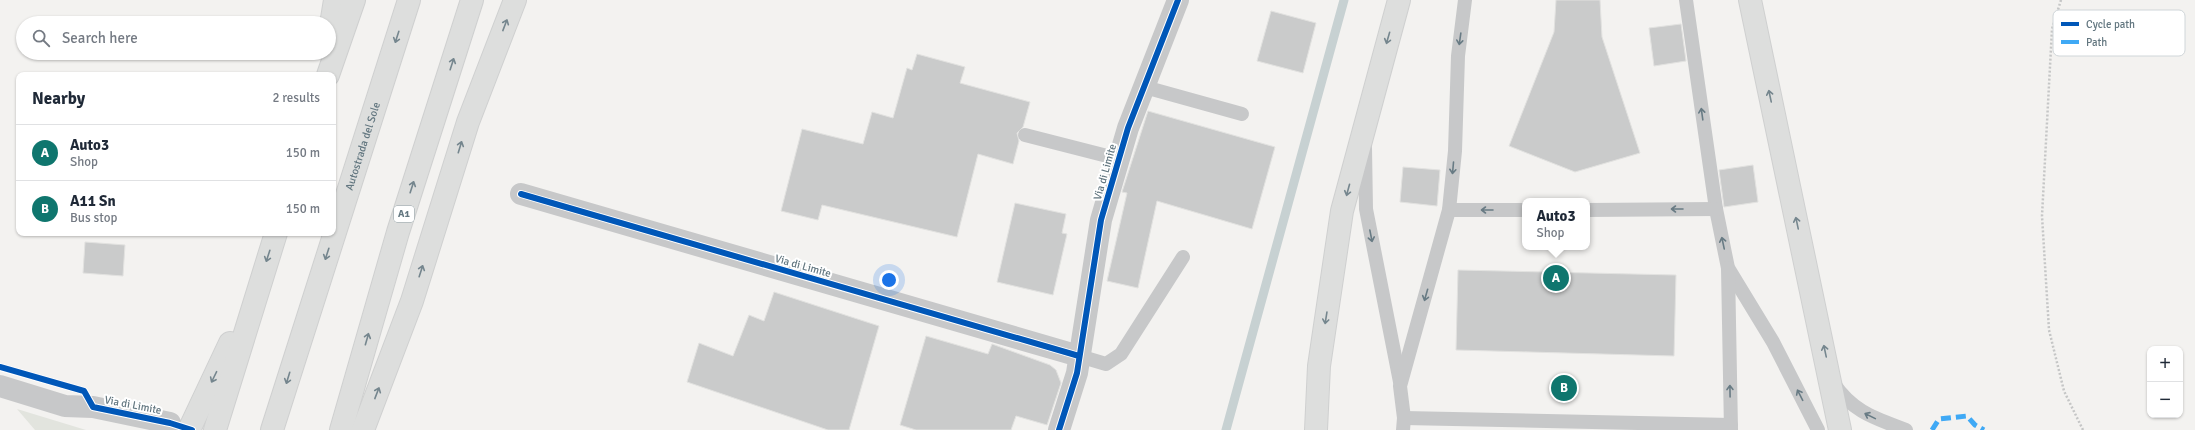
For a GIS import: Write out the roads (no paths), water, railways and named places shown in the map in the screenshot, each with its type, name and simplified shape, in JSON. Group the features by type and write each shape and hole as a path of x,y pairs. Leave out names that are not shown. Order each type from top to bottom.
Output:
{"highway":[{"path":"332,16 335,0"},
{"path":"336,52 354,0"},
{"name":"Autostrada del Sole","path":"336,229 409,0"},
{"name":"A1","path":"341,430 398,232 472,0"},
{"path":"363,430 412,301 468,122 515,0"},
{"path":"1316,430 1319,366 1342,211 1399,0"},
{"path":"1750,0 1840,430"},
{"path":"324,72 326,60"},
{"path":"329,72 333,60"},
{"path":"215,430 275,236"},
{"name":"Autostrada del Sole","path":"272,430 334,236"},
{"path":"179,426 261,278"}],"street":[{"name":"Via di Limite","path":"1059,430 1077,373 1101,220 1142,86 1178,0"},
{"name":"Via di Limite","path":"521,194 1079,356"},
{"name":"Via di Limite","path":"0,386 65,406 93,407 179,426"}],"lane":[{"path":"1400,386 1449,210 1455,151 1458,56 1466,0"},
{"path":"1364,128 1366,209 1400,386 1404,424 1731,427 1728,268 1716,209 1686,0"},
{"path":"1142,86 1242,114"},
{"path":"1025,135 1119,159"},
{"path":"1590,210 1716,209"},
{"path":"1449,210 1522,210"},
{"path":"1079,356 1106,364 1121,354 1183,257"},
{"path":"1728,268 1773,342 1818,430"},
{"path":"1830,377 1844,398 1859,410 1906,430"}],"waterway":[{"path":"1226,430 1344,0"}],"place":[{"name":"Auto3","path":"1556,278"},
{"name":"A11 Sn","path":"1564,388"}]}
